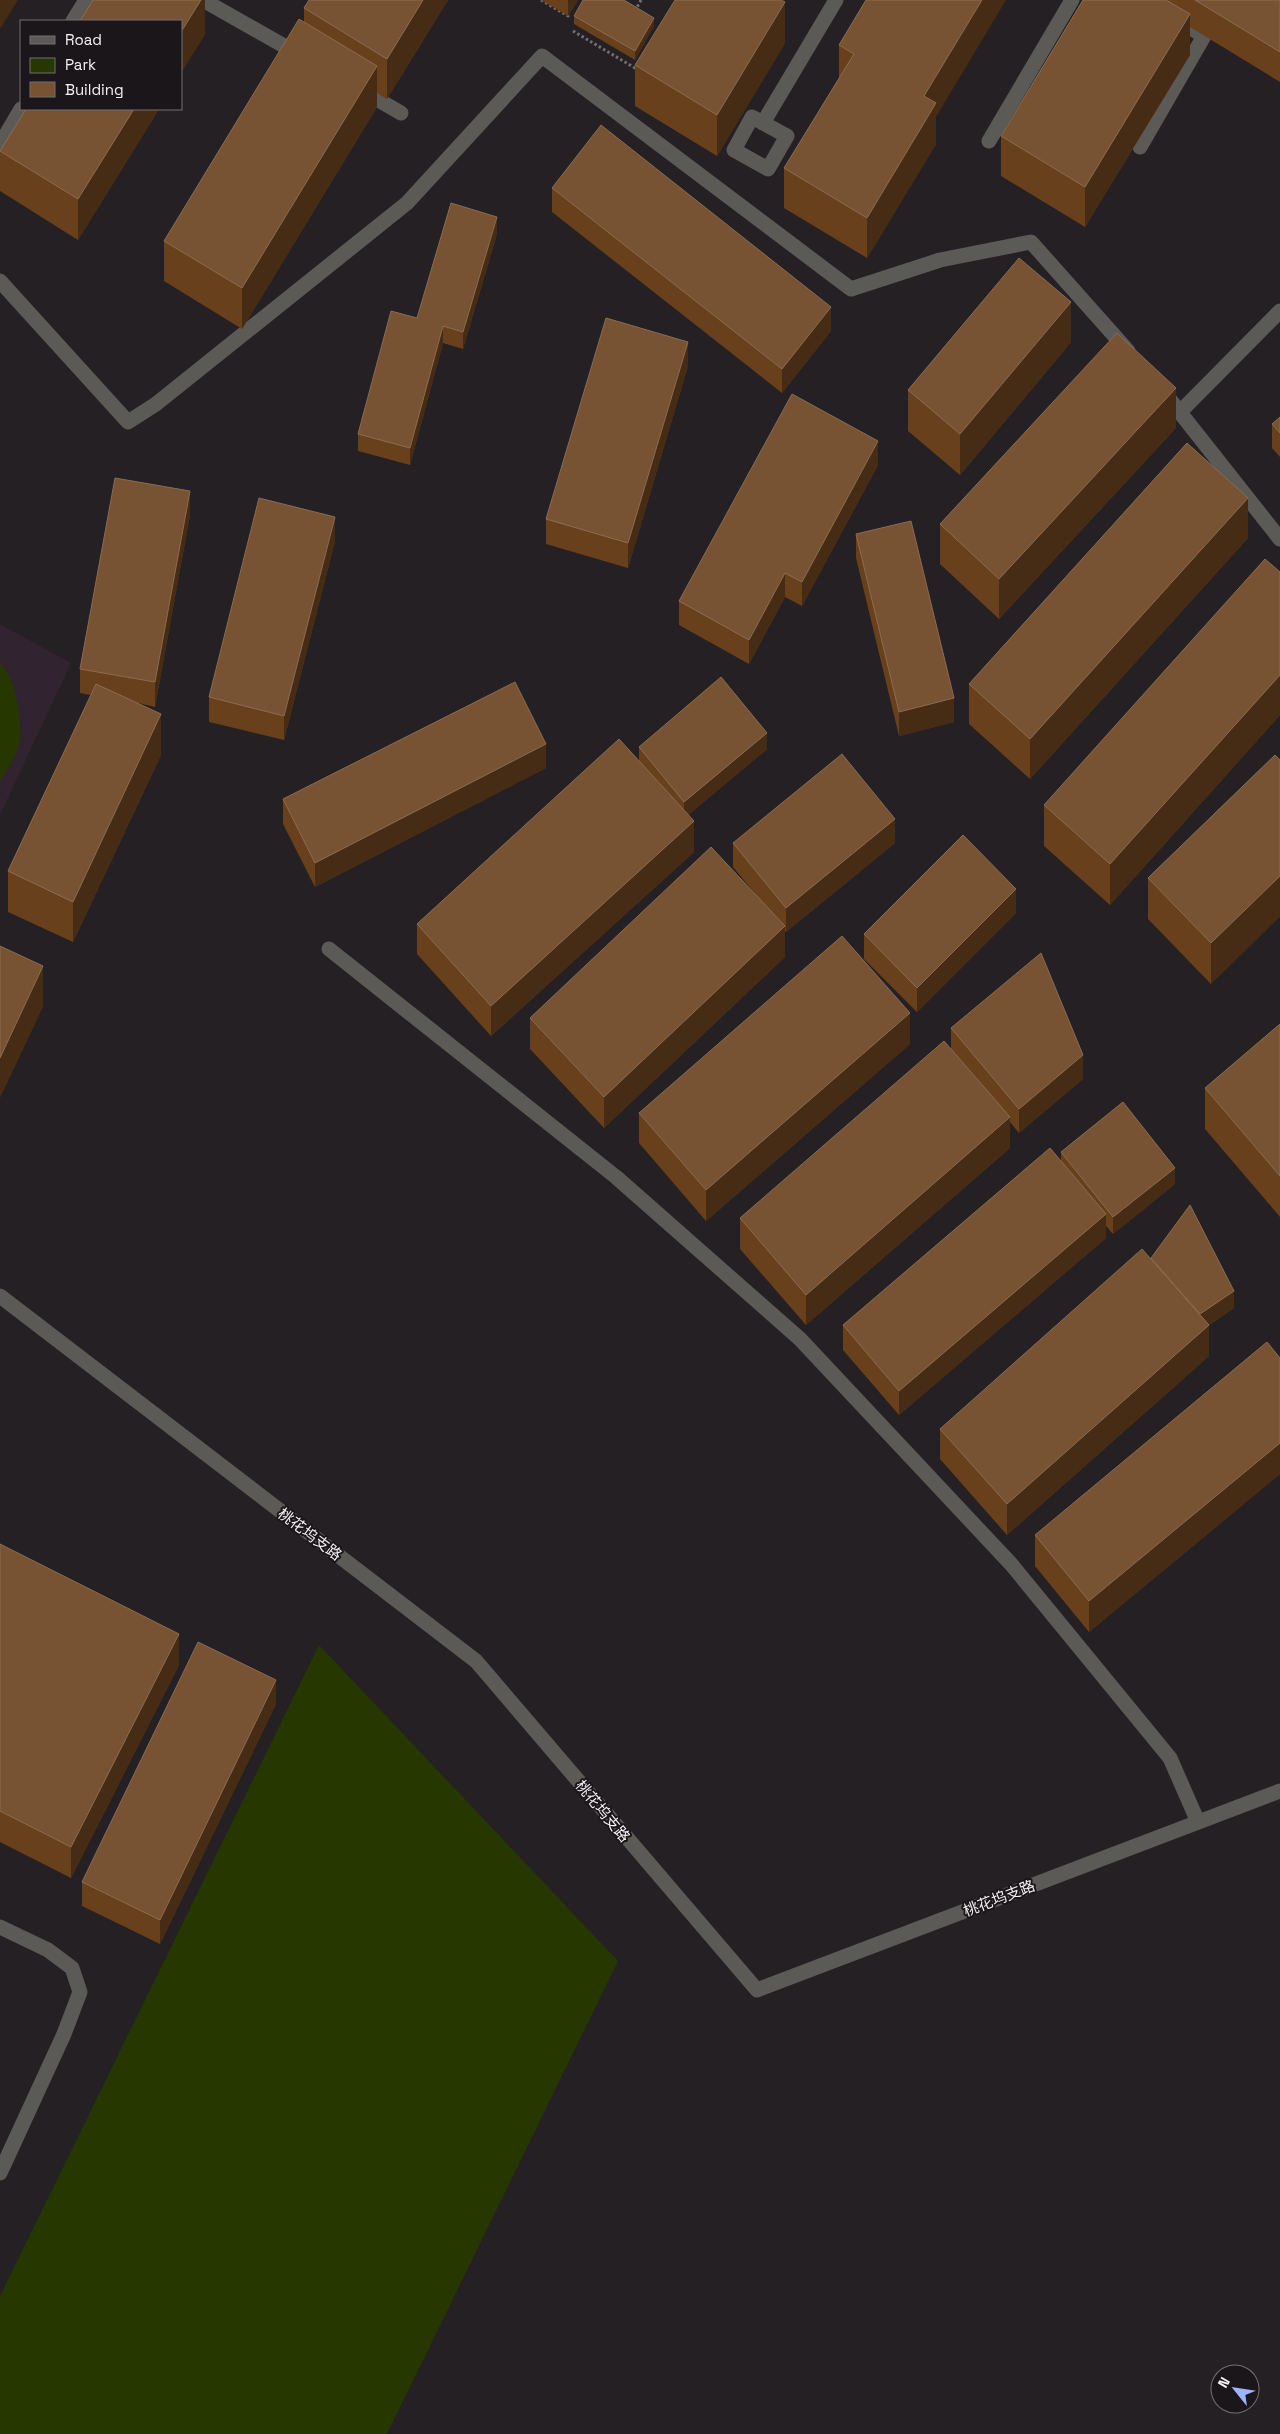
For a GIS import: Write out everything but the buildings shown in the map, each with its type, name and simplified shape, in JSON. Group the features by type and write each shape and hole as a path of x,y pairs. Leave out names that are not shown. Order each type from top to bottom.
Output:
{"street":[{"path":"74,20 86,0"},
{"path":"203,0 315,64"},
{"path":"763,122 836,0"},
{"path":"989,141 1072,0"},
{"path":"1140,146 1204,36 1145,0"},
{"path":"0,281 128,422 156,404 407,203 542,56 851,289 940,260 1031,242 1136,361"},
{"path":"350,83 401,113"},
{"path":"0,145 20,110"},
{"path":"1180,412 1280,311"},
{"path":"1156,384 1280,539"},
{"path":"329,949 616,1177 800,1338 1011,1564 1170,1758 1198,1822"},
{"name":"桃花坞支路","path":"0,1296 476,1661 757,1990 1280,1791"},
{"path":"0,1927 48,1950 72,1968 80,1992 64,2034 0,2173"}],"path":[{"path":"541,0 568,16 573,8"},
{"path":"641,0 635,12 643,16"},
{"path":"573,31 635,68 640,60"}],"shaded area":[{"path":"0,624 71,663 0,815"}],"green space":[{"path":"0,663 6,669 15,690 20,716 20,739 12,761 0,782"},
{"path":"319,1645 618,1961 387,2434 0,2434 0,2296"}]}
